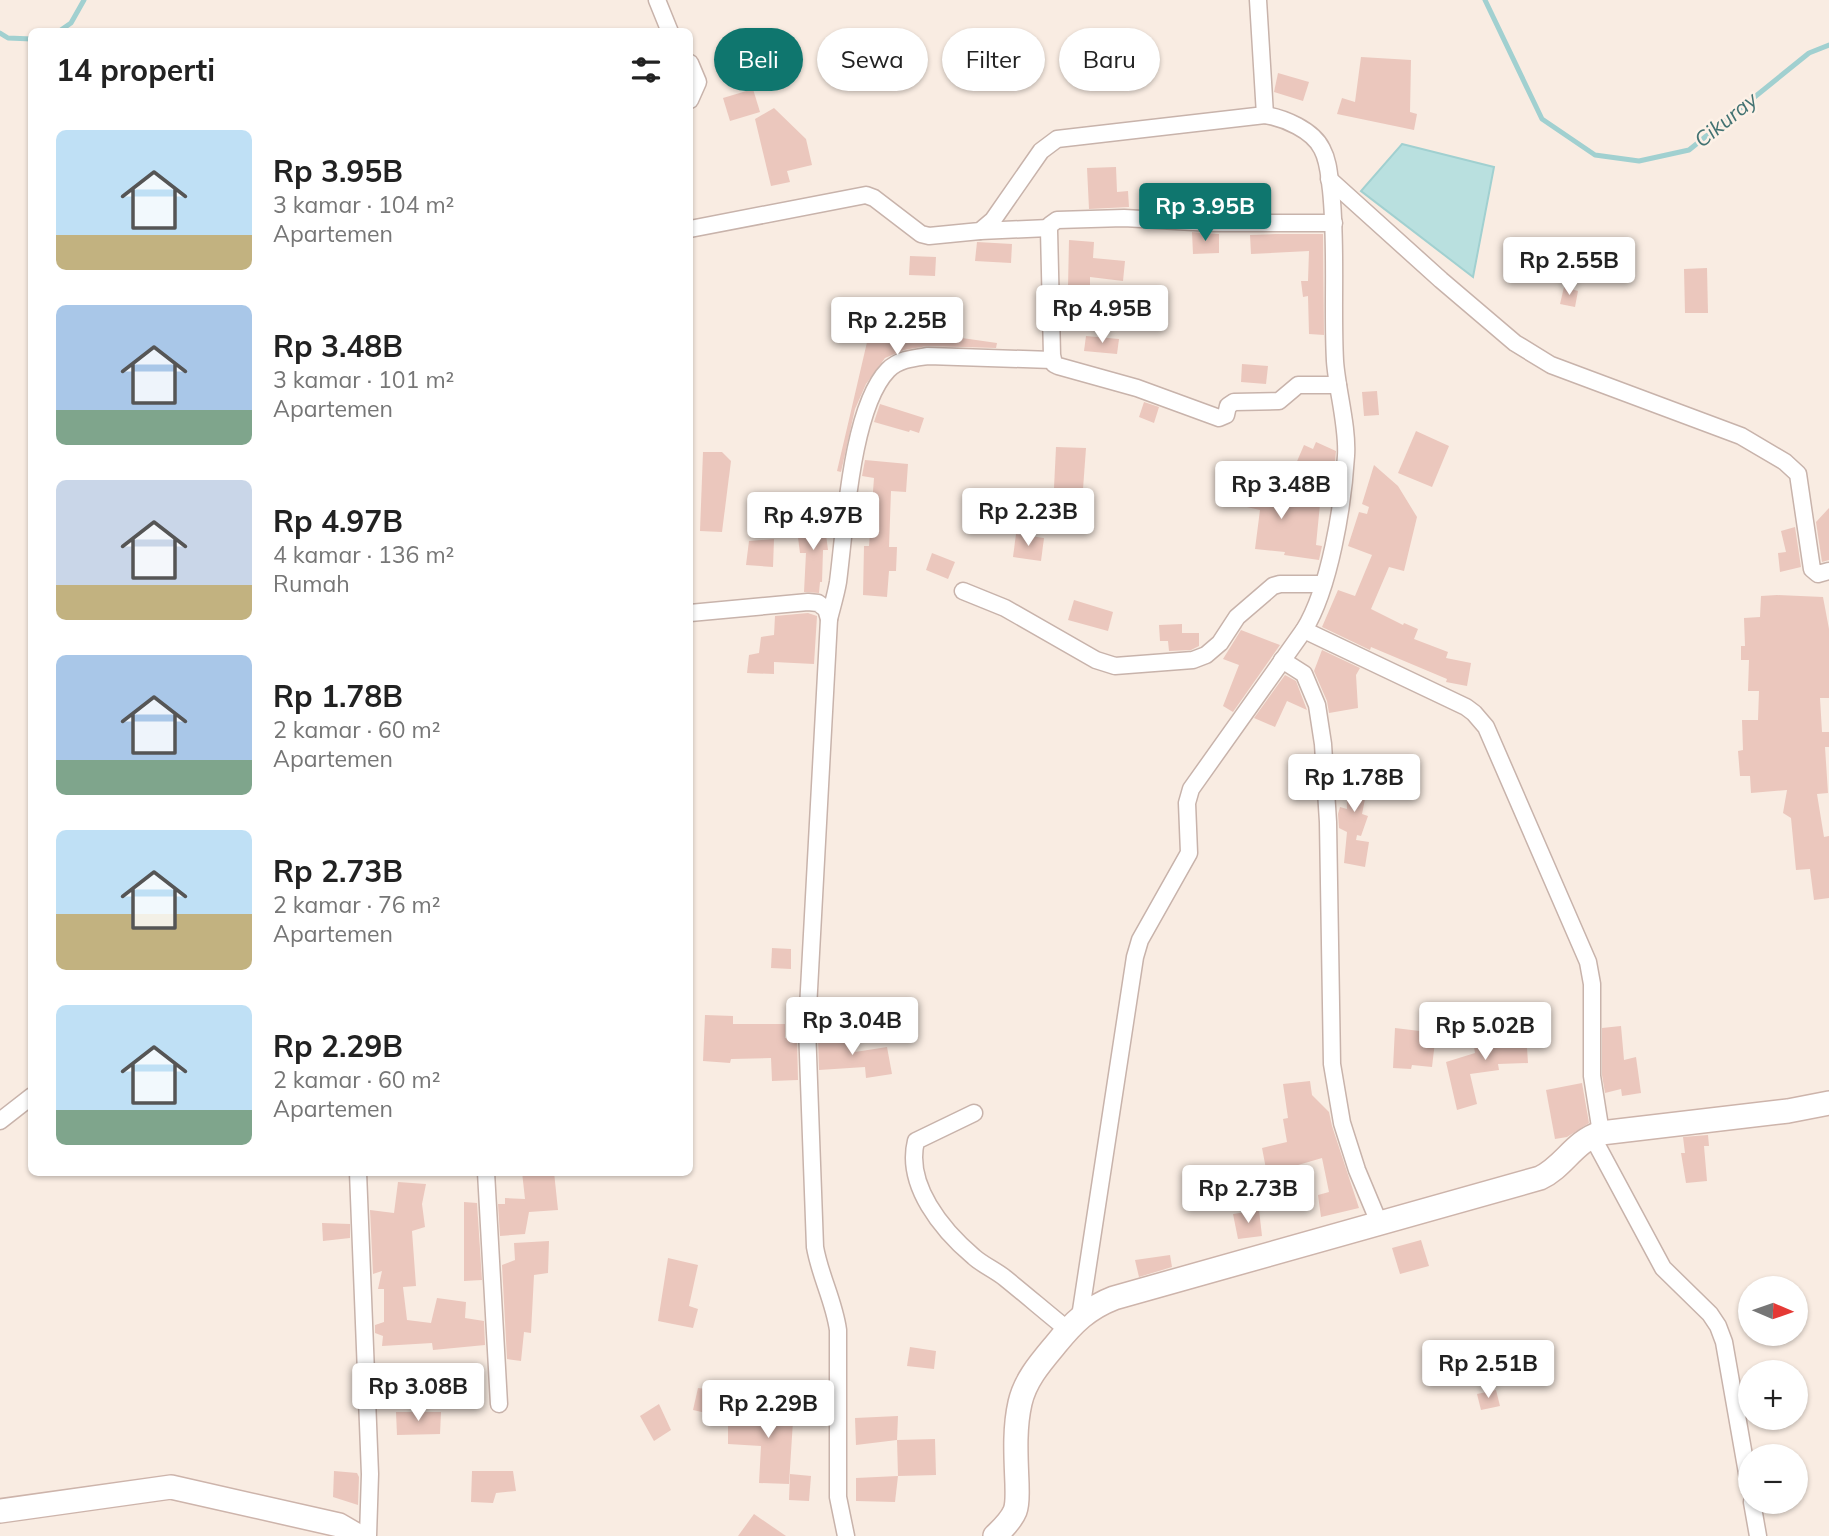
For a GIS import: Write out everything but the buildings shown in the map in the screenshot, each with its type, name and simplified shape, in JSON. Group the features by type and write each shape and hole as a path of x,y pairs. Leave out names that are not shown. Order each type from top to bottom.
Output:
{"street":[{"path":"657,0 668,28"},
{"path":"1258,0 1265,115"},
{"path":"693,70 698,82 693,93"},
{"path":"980,231 993,220 1041,151 1057,139 1265,115 1280,118 1318,142 1328,163 1334,223 1335,360 1347,452 1341,506 1317,606 1304,630 1191,789 1187,803 1189,853 1137,948 1074,1323"},
{"path":"1329,179 1515,343 1551,365 1741,436 1785,462 1798,474 1812,569 1818,574 1829,571"},
{"path":"693,228 866,195 874,198 921,234 1049,228"},
{"path":"1052,360 1049,228 1053,221 1124,218 1211,223 1334,223"},
{"path":"846,1536 838,1497 838,1330 820,1274 815,1247 807,1027 829,619 838,584 849,485 864,421 876,389 888,370 908,359 928,356 1052,360 1058,366 1137,388 1219,418 1226,415 1228,406 1234,402 1279,401 1292,387 1298,385 1338,385"},
{"path":"963,591 1005,608 1096,660 1115,666 1183,661 1206,655 1220,643 1237,617 1273,586 1323,584"},
{"path":"693,611 808,602 818,603 826,609 829,619"},
{"path":"1304,630 1465,707 1486,727 1588,962 1592,984 1592,1076 1597,1134 1662,1269 1710,1314 1718,1326 1724,1342 1742,1444"},
{"path":"1282,660 1304,674 1317,705 1323,744 1328,822 1332,1064 1342,1123 1380,1225"},
{"path":"0,1121 28,1099"},
{"path":"995,1536 1015,1511 1020,1400 1037,1366 1074,1323 1096,1305 1540,1178 1558,1168 1576,1147 1597,1134 1788,1111 1829,1103"},
{"path":"974,1112 916,1141 914,1164 919,1186 935,1217 973,1256 1074,1323"},
{"path":"358,1176 370,1474 368,1536"},
{"path":"486,1176 499,1404"},
{"path":"0,1511 171,1487 339,1525 358,1536"},
{"path":"1754,1514 1758,1536"}],"water":[{"path":"1402,144 1494,167 1473,277 1361,191"}],"waterway":[{"name":"Cikuray","path":"64,28 71,23 84,0"},
{"name":"Cikuray","path":"1485,0 1542,119 1595,155 1639,161 1689,150 1809,53 1829,45"},
{"name":"Cikuray","path":"0,33 8,38 28,39"}]}
